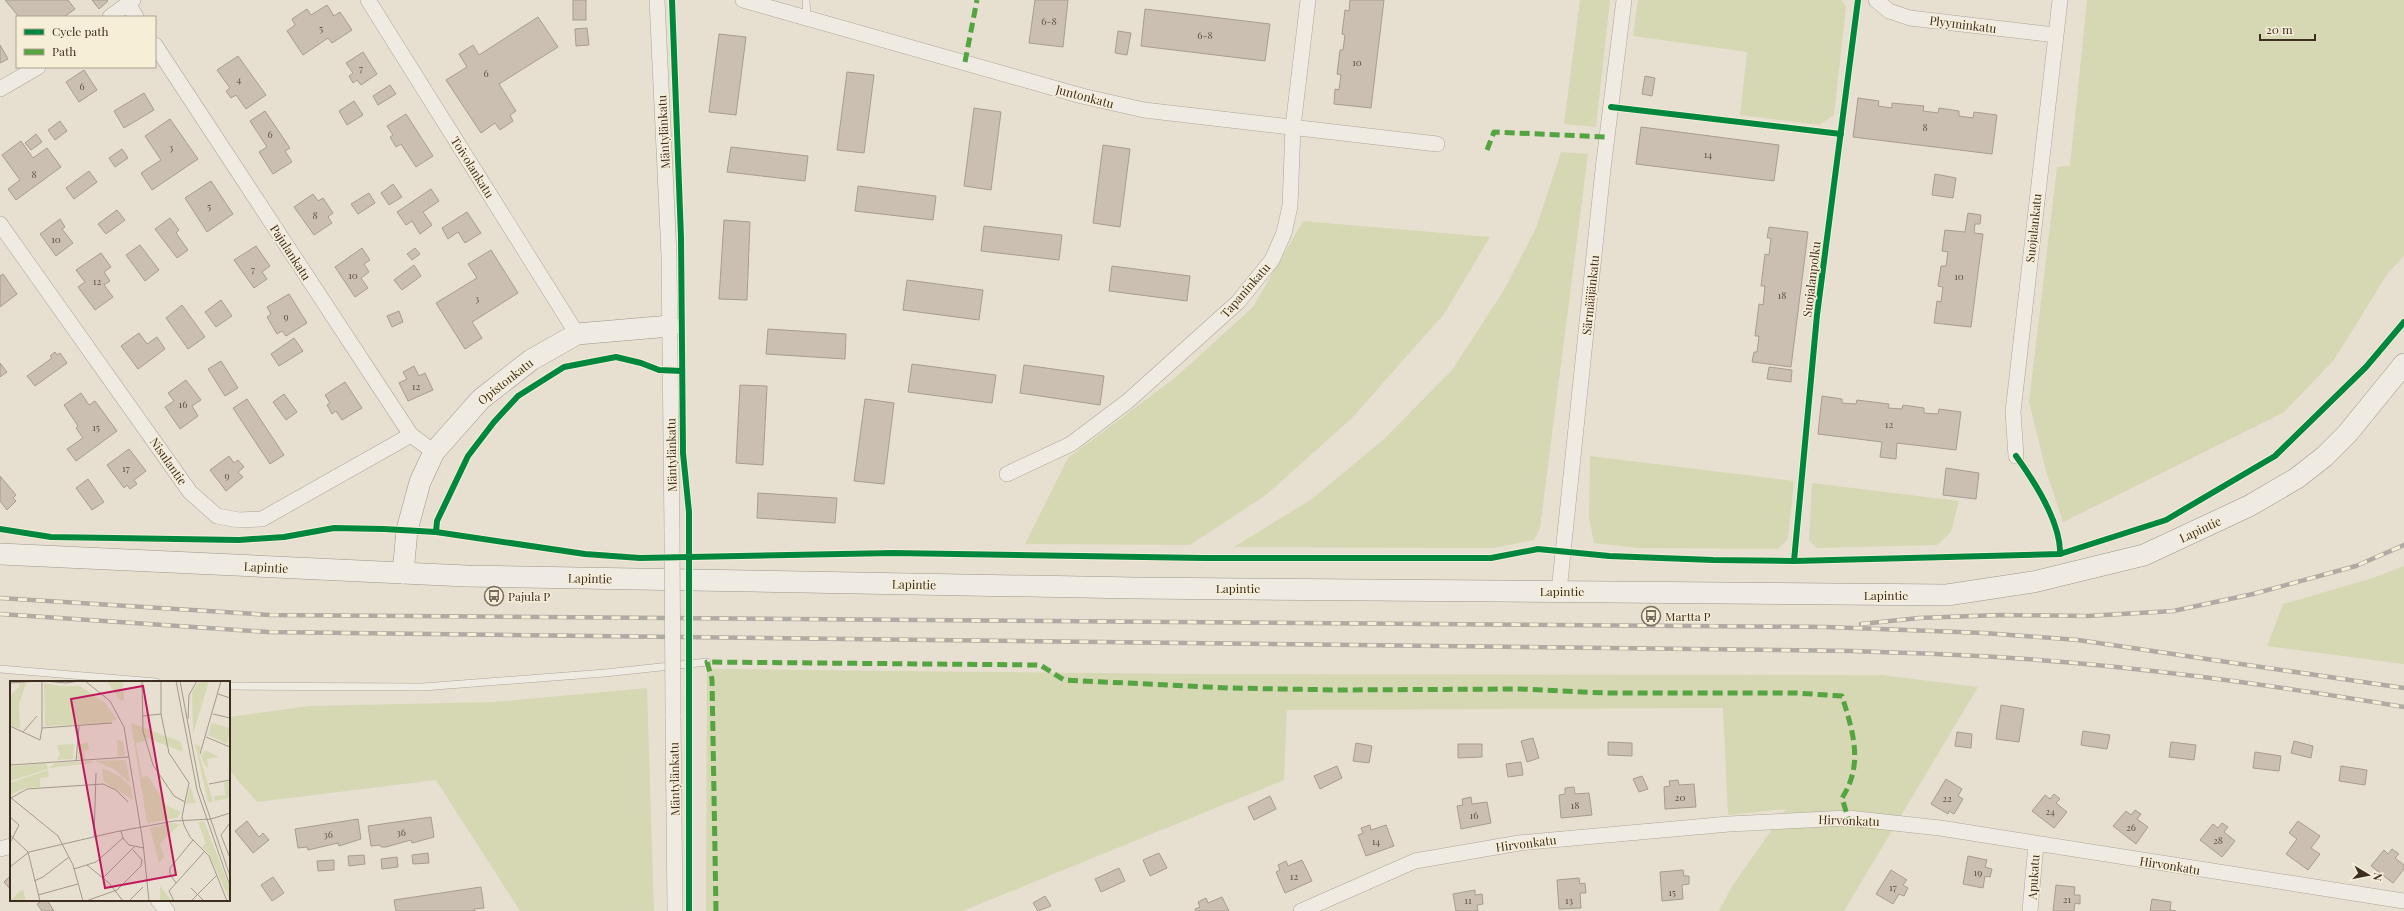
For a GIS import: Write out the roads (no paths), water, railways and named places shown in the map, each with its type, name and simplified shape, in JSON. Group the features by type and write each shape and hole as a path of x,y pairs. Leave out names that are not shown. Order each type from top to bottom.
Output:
{"main road":[{"name":"Opistonkatu","path":"403,573 404,544 410,511 420,482 434,452 480,399 531,360 577,334 670,326"},
{"name":"Lapintie","path":"0,554 403,573 1127,588 1947,595 2033,582 2144,555 2249,506 2297,478 2325,456 2347,434 2404,364"}],"street":[{"name":"Toivolankatu","path":"368,0 577,334"},
{"name":"Mäntylänkatu","path":"657,0 670,326 675,911"},
{"name":"Juntonkatu","path":"743,0 1082,96 1132,108 1437,144"},
{"name":"Tapaninkatu","path":"1007,474 1071,444 1128,401 1238,302 1272,260 1284,232 1290,206 1293,127 1308,0"},
{"name":"Särmääjänkatu","path":"1559,591 1603,169 1624,0"},
{"name":"Plyyminkatu","path":"1876,0 1889,11 1910,18 2055,36"},
{"name":"Suojalankatu","path":"2016,456 2013,412 2060,0"},
{"path":"112,16 133,7"},
{"name":"Pajulankatu","path":"156,47 411,435 434,452"},
{"path":"0,89 36,68"},
{"name":"Nisulantie","path":"0,224 190,492 217,516 239,520 262,519 411,435"},
{"name":"Hirvonkatu","path":"1301,911 1415,861 1519,843 1729,824 1848,818 1940,828 2404,901"},
{"name":"Apukatu","path":"2030,911 2036,844"},
{"path":"0,849 10,846"},
{"path":"159,901 167,911"}],"lane":[{"path":"806,0 807,18"},
{"path":"230,686 422,687 605,673 707,662"},
{"path":"0,669 144,681"}],"railway":[{"path":"1861,624 1919,618 2000,615 2087,616 2173,611 2253,594 2356,566 2404,545"},
{"path":"0,598 270,615 1827,627 1984,633 2078,640 2404,688"},
{"path":"0,614 268,632 1854,651 1943,654 2098,665 2201,677 2404,707"}],"place":[{"name":"Pajula P","path":"494,596"},
{"name":"Martta P","path":"1651,616"}]}
